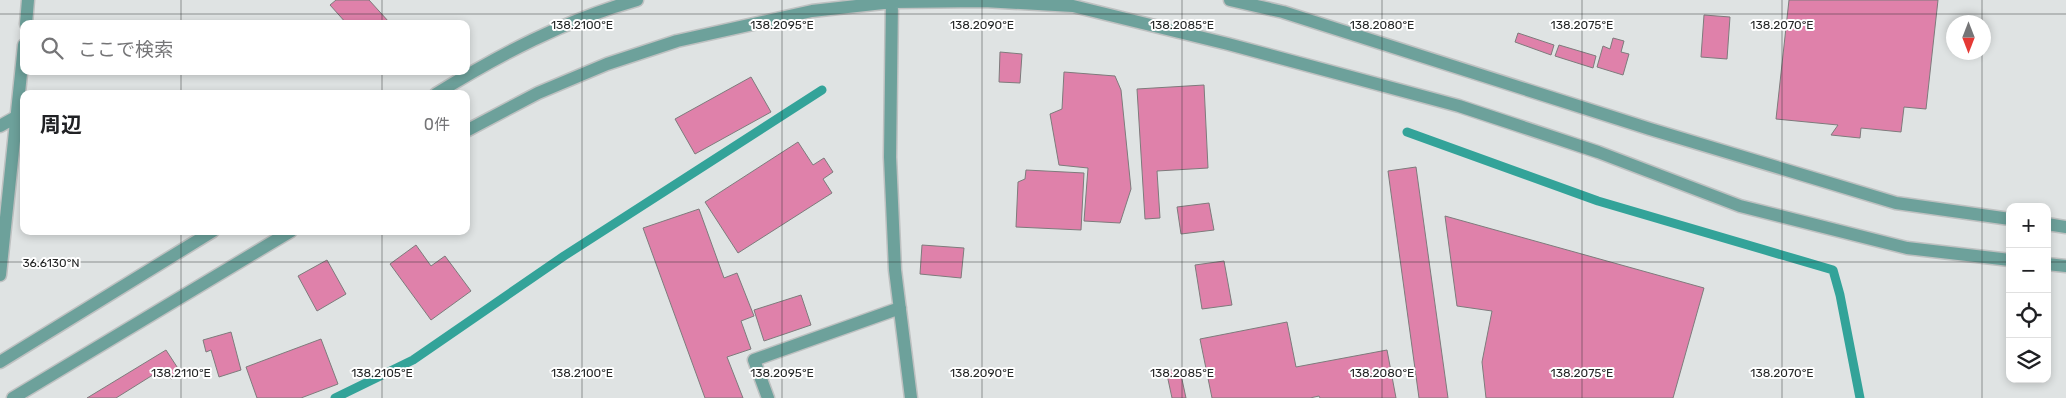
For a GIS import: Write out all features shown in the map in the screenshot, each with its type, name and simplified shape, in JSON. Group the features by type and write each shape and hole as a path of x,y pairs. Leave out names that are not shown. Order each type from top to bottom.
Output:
{"street":[{"path":"26,20 28,0"},
{"path":"470,73 546,33 614,6 637,0"},
{"path":"1230,0 1283,12 1650,129 1896,203 2006,218"},
{"path":"892,1 890,157 895,270 911,398"},
{"path":"470,129 538,93 607,64 676,41 812,11 892,1 984,1 1073,6 1228,44 1459,106 1598,152 1740,206 1907,248 2006,260"},
{"path":"0,275 21,75"},
{"path":"442,90 466,75"},
{"path":"0,126 16,117"},
{"path":"2051,225 2066,227"},
{"path":"0,362 206,235"},
{"path":"13,398 284,235"},
{"path":"2051,264 2066,266"},
{"path":"768,398 754,360 900,308"}],"building":[{"path":"336,0 369,0 387,20 343,20 330,5"},
{"path":"1789,0 1938,0 1926,109 1904,107 1901,132 1861,128 1860,138 1831,135 1838,125 1776,119"},
{"path":"1704,15 1730,17 1727,59 1701,57"},
{"path":"1518,33 1554,45 1551,55 1515,42"},
{"path":"1613,38 1624,41 1621,52 1629,54 1623,75 1597,67 1603,46 1610,49"},
{"path":"1559,45 1596,56 1593,68 1555,56"},
{"path":"1000,52 1022,54 1020,83 999,82"},
{"path":"1064,72 1115,76 1121,90 1131,189 1120,223 1084,221 1088,168 1059,165 1050,114 1062,109"},
{"path":"751,77 771,112 695,154 675,119"},
{"path":"1204,85 1208,168 1157,171 1160,218 1145,219 1137,89"},
{"path":"798,142 813,165 824,158 833,172 823,179 832,193 738,253 705,202"},
{"path":"1416,167 1448,398 1419,398 1388,171"},
{"path":"1026,170 1084,173 1081,230 1016,227 1018,182 1025,179"},
{"path":"1209,203 1214,230 1181,234 1177,207"},
{"path":"699,209 724,278 737,273 754,316 741,321 751,349 727,357 743,398 705,398 643,228"},
{"path":"1445,216 1704,288 1673,398 1486,398 1482,362 1492,311 1457,306"},
{"path":"416,245 431,266 445,256 471,291 431,320 390,264"},
{"path":"922,245 964,248 961,278 920,274"},
{"path":"327,260 346,294 317,311 298,276"},
{"path":"1224,261 1232,305 1202,309 1195,265"},
{"path":"801,295 811,325 764,341 754,310"},
{"path":"1287,322 1296,367 1387,350 1396,398 1320,398 1319,396 1310,398 1212,398 1200,339"},
{"path":"231,332 241,370 219,377 211,350 206,352 203,340"},
{"path":"321,339 338,384 301,398 257,398 246,367"},
{"path":"166,350 181,373 171,379 164,368 116,398 87,398"},
{"path":"1166,370 1180,370 1186,398 1172,398"}],"waterway":[{"path":"335,398 413,360 564,256 822,90"},
{"path":"1407,132 1598,201 1833,270 1840,295 1860,398"}]}
